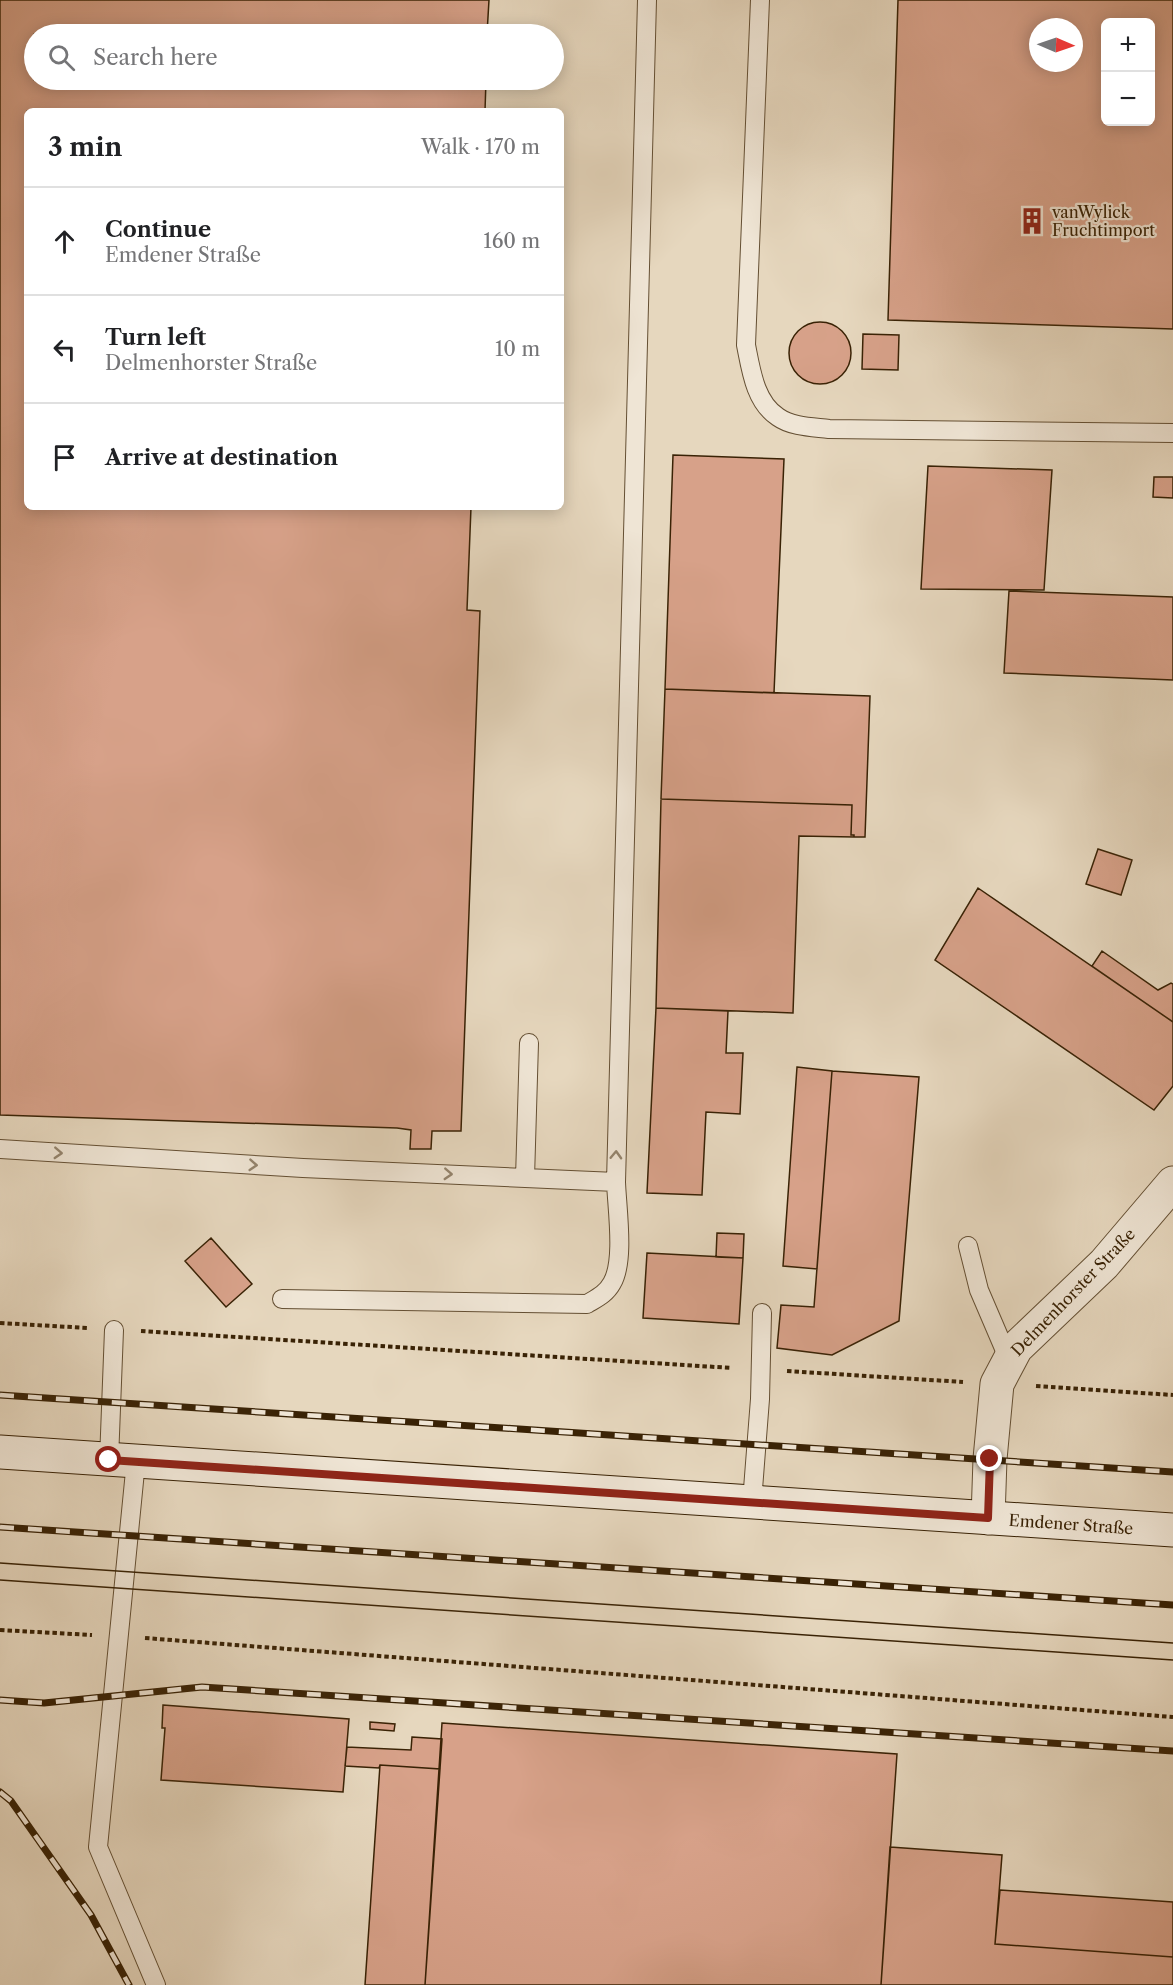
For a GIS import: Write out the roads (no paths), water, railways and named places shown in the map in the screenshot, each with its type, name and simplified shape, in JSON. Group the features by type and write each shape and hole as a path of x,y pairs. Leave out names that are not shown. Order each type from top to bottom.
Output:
{"street":[{"name":"Delmenhorster Straße","path":"1003,1372 1016,1348 1104,1264 1173,1183"},
{"path":"988,1518 990,1459 1003,1372"},
{"name":"Emdener Straße","path":"0,1452 1173,1530"}],"lane":[{"path":"282,1299 587,1304 602,1296 612,1284 619,1266 616,1182 647,0"},
{"path":"760,0 746,345 752,377 763,402 779,418 802,426 829,429 1173,433"},
{"path":"525,1178 530,1043"},
{"path":"0,1149 303,1168 616,1182"},
{"path":"968,1246 1003,1372"},
{"path":"752,1502 762,1313"},
{"path":"114,1330 123,1460 118,1636 98,1847 156,1985"}],"tram line":[{"path":"0,1563 1173,1643"},
{"path":"0,1580 1173,1660"}],"railway":[{"path":"0,1395 1173,1472"},
{"path":"0,1527 1173,1605"},
{"path":"0,1700 44,1703 202,1687 1173,1751"},
{"path":"0,1792 11,1801 91,1915 129,1985"}],"place":[{"name":"vanWylick Fruchtimport","path":"1032,221"}]}
